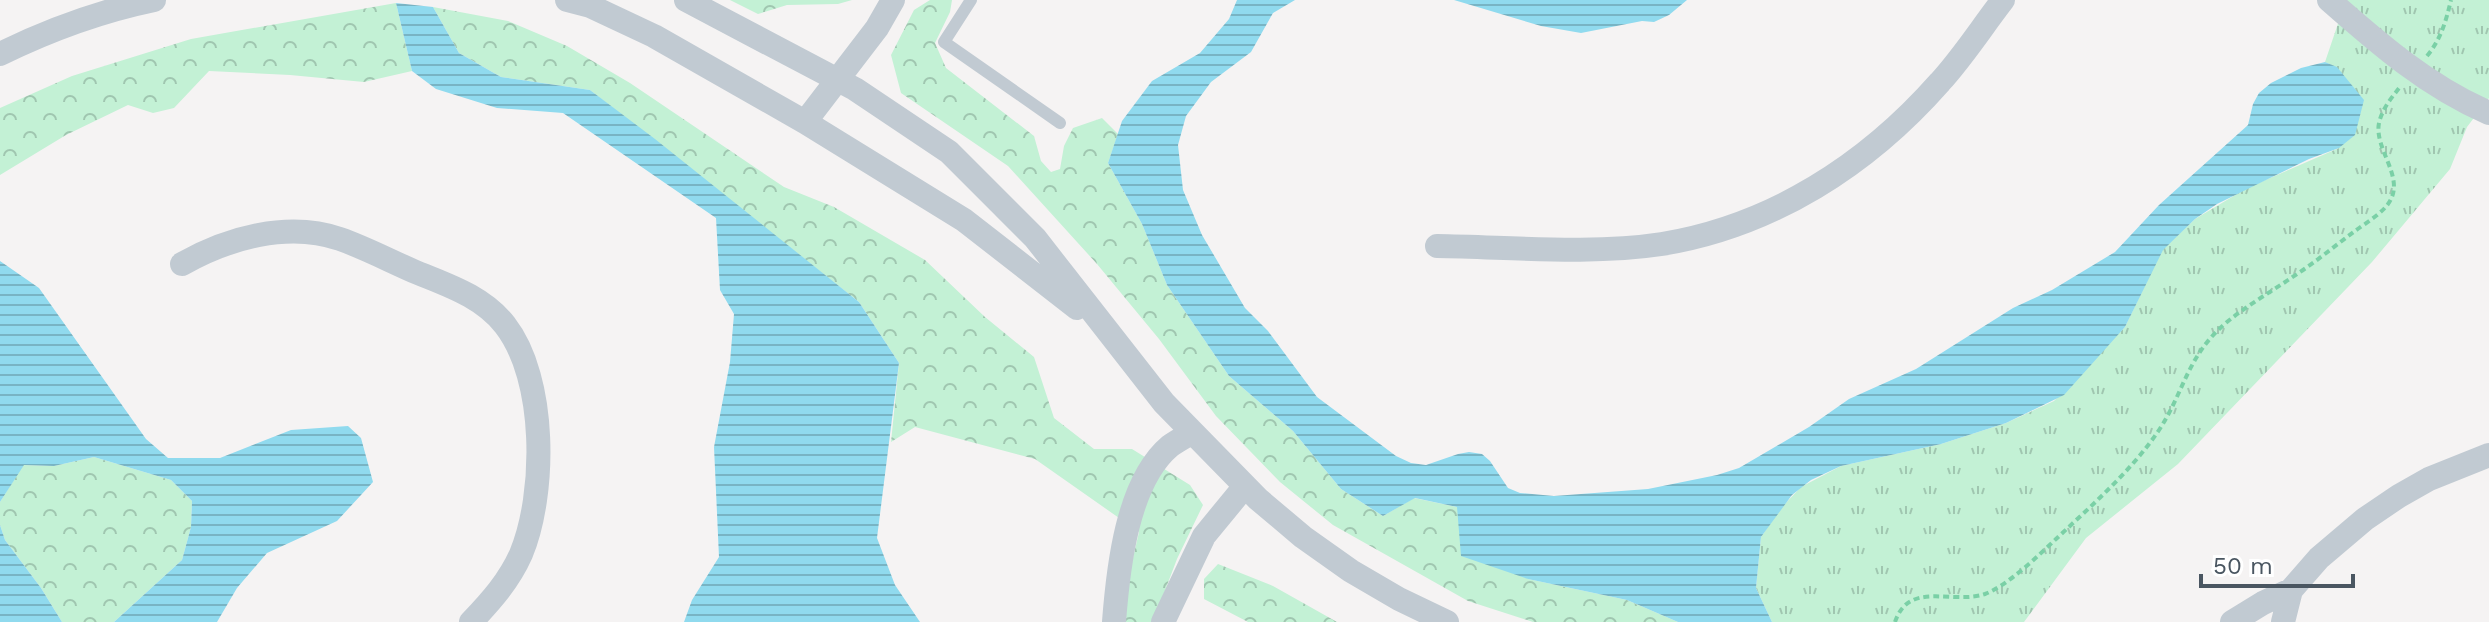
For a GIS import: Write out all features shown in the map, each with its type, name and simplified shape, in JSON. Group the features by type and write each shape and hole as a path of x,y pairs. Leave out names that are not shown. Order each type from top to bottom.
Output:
{"street":[{"path":"0,54 119,4 154,0"},
{"path":"567,0 590,6 654,36 805,122 964,220 1109,334"},
{"path":"686,0 855,89 949,152 1035,238 1109,334 1192,432 1245,486 1303,537 1351,571 1447,622"},
{"path":"805,122 877,28 893,0"},
{"path":"1437,246 1607,248 1660,244 1710,234 1758,217 1809,192 1881,142 1943,80 2003,0"},
{"path":"2329,0 2432,84 2489,113"},
{"path":"182,264 229,241 260,235 314,234 338,239 468,294 489,308 506,327 523,362 535,410 536,491 522,552 495,598 471,622"},
{"path":"1114,622 1124,542 1139,496 1151,469 1169,447 1192,432"},
{"path":"2232,622 2291,590 2319,558 2365,519 2399,496 2429,479 2489,455"},
{"path":"1163,622 1204,536 1245,486"},
{"path":"2283,622 2291,590"}],"lane":[{"path":"971,0 944,42 1060,123"}],"path":[{"path":"1895,622 1900,608 1913,599 1984,594 2001,585 2055,540 2114,483 2158,432 2184,376 2204,345 2226,322 2337,245 2391,200 2394,188 2379,137 2379,123 2385,107 2437,44 2451,0"}],"green space":[{"path":"730,0 852,0 838,4 787,5 758,14"},
{"path":"930,0 952,0 950,12 935,43 946,68 1034,136 1041,161 1051,172 1060,169 1064,146 1073,128 1102,118 1118,134 1108,163 1142,224 1167,285 1229,376 1293,431 1341,489 1383,516 1414,498 1457,507 1528,579 1627,600 1678,622 1533,622 1468,601 1333,525 1280,482 1216,416 1159,339 1097,264 1008,166 901,93 891,55 914,10"},
{"path":"2346,0 2489,0 2489,98 2467,127 2450,169 2372,262 2178,464 2086,538 2024,622 1772,622 1756,588 1761,537 1781,508 1801,487 1841,466 1941,444 2006,423 2054,401 2125,327 2162,250 2195,219 2247,188 2339,148 2337,68 2325,62"},
{"path":"396,3 412,71 364,82 209,71 174,108 153,113 128,105 66,135 0,175 0,108 72,76 191,39"},
{"path":"433,7 508,21 567,46 630,83 784,187 834,207 925,260 985,317 1034,357 1054,418 1094,449 1132,449 1190,485 1203,505 1177,559 1153,622 1124,622 1124,597 1139,532 1035,459 915,427 891,442 899,363 859,302 590,90 501,77 459,53"},
{"path":"94,457 171,480 192,501 191,527 182,560 114,622 62,622 5,540 0,525 0,502 23,465 54,466"},
{"path":"1218,564 1273,586 1337,622 1248,622 1204,599 1204,579"}],"water":[{"path":"1237,0 1295,0 1273,13 1251,52 1211,82 1186,116 1178,145 1183,190 1202,235 1245,308 1268,331 1317,397 1396,456 1426,465 1458,454 1482,454 1508,488 1520,493 1554,496 1648,489 1739,468 1809,427 1849,399 1916,369 2013,308 2052,290 2115,252 2159,205 2248,125 2259,93 2271,83 2301,68 2325,62 2337,67 2364,100 2355,135 2339,148 2309,159 2217,204 2195,219 2163,250 2125,327 2064,395 2006,423 1941,444 1841,466 1811,480 1792,495 1761,537 1756,588 1772,622 1678,622 1627,600 1528,579 1461,556 1457,507 1415,498 1383,516 1341,489 1293,431 1229,376 1167,285 1142,224 1108,163 1122,121 1152,81 1200,53 1229,19"},
{"path":"1454,0 1687,0 1669,15 1654,22 1642,21 1581,33 1541,26"},
{"path":"396,3 433,7 459,53 501,77 590,90 859,302 899,363 877,538 895,585 920,622 684,622 692,600 719,557 714,447 730,362 734,314 720,290 716,218 563,113 497,108 436,89 412,71"},
{"path":"0,261 39,288 146,439 168,458 220,458 291,430 348,426 361,438 373,482 337,521 267,553 237,588 217,622 114,622 182,560 191,527 192,501 171,480 94,457 54,466 24,465 0,502"},
{"path":"0,525 5,540 62,622 0,622"}]}
